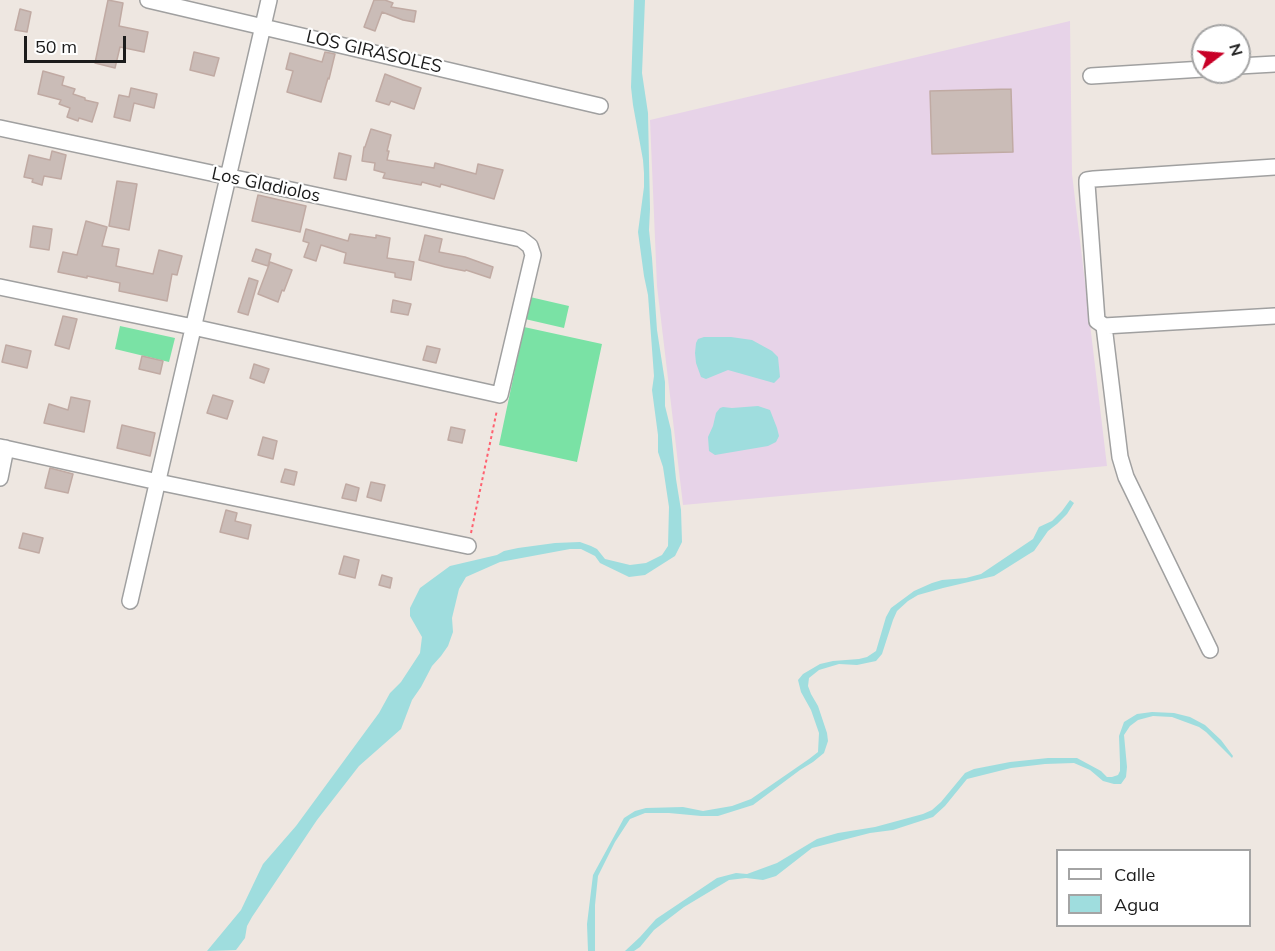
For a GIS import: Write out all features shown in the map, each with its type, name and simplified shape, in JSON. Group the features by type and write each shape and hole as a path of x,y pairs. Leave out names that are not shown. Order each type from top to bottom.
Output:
{"street":[{"name":"LOS GIRASOLES","path":"148,0 600,106"},
{"path":"130,601 269,0"},
{"path":"1251,65 1275,64"},
{"path":"1091,76 1191,70"},
{"name":"Los Gladiolos","path":"0,128 521,238 530,246 533,255 501,395"},
{"path":"1275,167 1087,180 1096,321 1104,326 1275,316"},
{"path":"0,287 501,395"},
{"path":"1104,326 1120,457 1126,477 1210,650"},
{"path":"0,478 3,448 468,546"}],"path":[{"path":"468,546 501,395"}],"shaded area":[{"path":"1070,21 1072,174 1107,466 683,505 657,286 650,120"}],"green space":[{"path":"530,297 569,306 564,328 525,319"},
{"path":"120,326 175,338 169,362 115,349"},
{"path":"524,327 602,344 577,462 499,445"}],"water":[{"path":"634,0 645,0 642,73 648,113 649,230 657,330 665,382 665,406 671,430 681,510 682,542 675,556 645,575 629,577 600,563 595,556 581,549 570,549 500,562 466,577 459,589 452,618 453,632 448,646 432,666 412,700 401,729 359,766 317,820 252,917 247,926 245,938 236,950 207,951 241,910 263,864 296,826 420,653 422,637 410,616 410,608 420,588 450,566 518,548 580,542 597,549 605,559 630,565 646,563 662,555 668,546 669,507 663,467 658,452 652,390 654,376 648,295 638,232 644,173 631,87"},
{"path":"704,337 752,340 778,357 780,377 774,383 728,370 706,379 701,377 695,353 698,339"},
{"path":"758,406 770,410 779,436 776,442 768,446 715,455 709,451 708,437 720,408"},
{"path":"1070,500 1074,503 1067,514 1048,531 1034,551 994,576 918,595 908,601 897,611 882,654 876,661 857,665 839,664 819,670 809,678 808,686 818,706 828,741 824,753 813,762 753,805 718,816 645,813 630,819 615,842 598,876 595,905 595,951 588,951 587,924 593,875 624,818 635,811 646,808 683,807 703,811 732,806 751,799 809,759 818,752 819,733 811,710 801,692 798,680 803,674 820,664 867,657 876,651 891,608 914,591 932,583 981,574 1033,539 1039,527 1052,521"},
{"path":"1174,713 1190,717 1205,725 1221,740 1233,756 1232,758 1199,727 1172,717 1153,716 1138,720 1124,735 1127,767 1126,777 1121,784 1103,781 1090,770 1074,763 1011,768 967,779 933,817 893,830 870,833 812,848 776,876 763,880 746,878 729,880 684,907 654,930 640,947 634,951 625,951 656,919 717,878 736,873 747,874 777,863 817,839 923,814 941,802 965,773 974,769 1010,762 1077,758 1101,771 1107,777 1118,775 1120,771 1119,736 1124,722 1137,714"}],"building":[{"path":"108,0 123,3 119,26 148,32 144,52 120,47 115,68 95,63"},
{"path":"374,0 385,0 393,3 391,7 416,11 414,22 382,12 375,31 364,27"},
{"path":"20,9 31,12 27,32 15,30"},
{"path":"194,52 219,58 214,76 190,70"},
{"path":"325,52 335,54 321,102 287,92 293,71 286,69 290,53 322,62"},
{"path":"43,71 64,77 62,85 75,89 73,94 98,103 92,122 67,117 70,108 59,104 61,100 38,94"},
{"path":"385,74 421,88 414,109 391,101 389,105 376,101"},
{"path":"131,88 157,94 154,108 134,103 130,121 114,117 119,95 129,97"},
{"path":"1011,89 1013,152 932,154 930,91"},
{"path":"371,129 391,135 387,160 434,168 435,163 476,174 478,164 503,170 494,199 441,184 440,187 422,182 421,185 383,178 385,173 374,170 375,163 362,161 364,147"},
{"path":"52,151 66,155 61,179 44,176 42,185 32,182 33,179 24,177 29,155 50,160"},
{"path":"339,153 351,156 346,180 334,178"},
{"path":"117,181 137,184 129,230 109,226"},
{"path":"258,195 306,206 300,232 252,221"},
{"path":"86,221 107,227 102,246 119,249 116,266 153,274 159,250 182,256 177,275 172,274 167,301 119,291 120,283 58,272 63,252 77,255"},
{"path":"33,226 52,229 49,250 30,247"},
{"path":"306,229 348,241 350,234 390,238 387,258 414,262 411,280 395,277 395,273 344,263 346,253 321,245 316,261 304,257 309,243 303,241"},
{"path":"425,235 442,239 439,252 465,257 493,267 490,278 466,270 419,260"},
{"path":"256,249 271,254 268,266 252,261"},
{"path":"270,262 292,270 278,302 258,294"},
{"path":"249,278 258,281 248,315 238,312"},
{"path":"393,300 411,304 408,315 391,312"},
{"path":"63,316 77,319 69,349 55,345"},
{"path":"6,345 31,351 27,368 2,362"},
{"path":"427,346 440,349 436,363 423,360"},
{"path":"142,356 163,361 160,374 139,369"},
{"path":"254,364 269,369 264,383 250,378"},
{"path":"213,395 233,401 227,419 207,413"},
{"path":"71,397 90,401 84,432 44,423 49,404 68,410"},
{"path":"122,425 155,433 150,456 117,448"},
{"path":"451,427 465,430 462,443 448,440"},
{"path":"263,437 277,441 273,459 258,455"},
{"path":"50,468 73,474 68,493 45,488"},
{"path":"285,469 297,472 294,485 281,482"},
{"path":"371,482 385,485 381,501 367,497"},
{"path":"346,484 359,488 356,501 342,498"},
{"path":"226,510 237,513 235,521 251,525 248,539 220,532"},
{"path":"23,533 43,538 39,553 19,548"},
{"path":"344,556 359,560 355,578 339,574"},
{"path":"382,575 392,578 390,588 379,585"}]}
